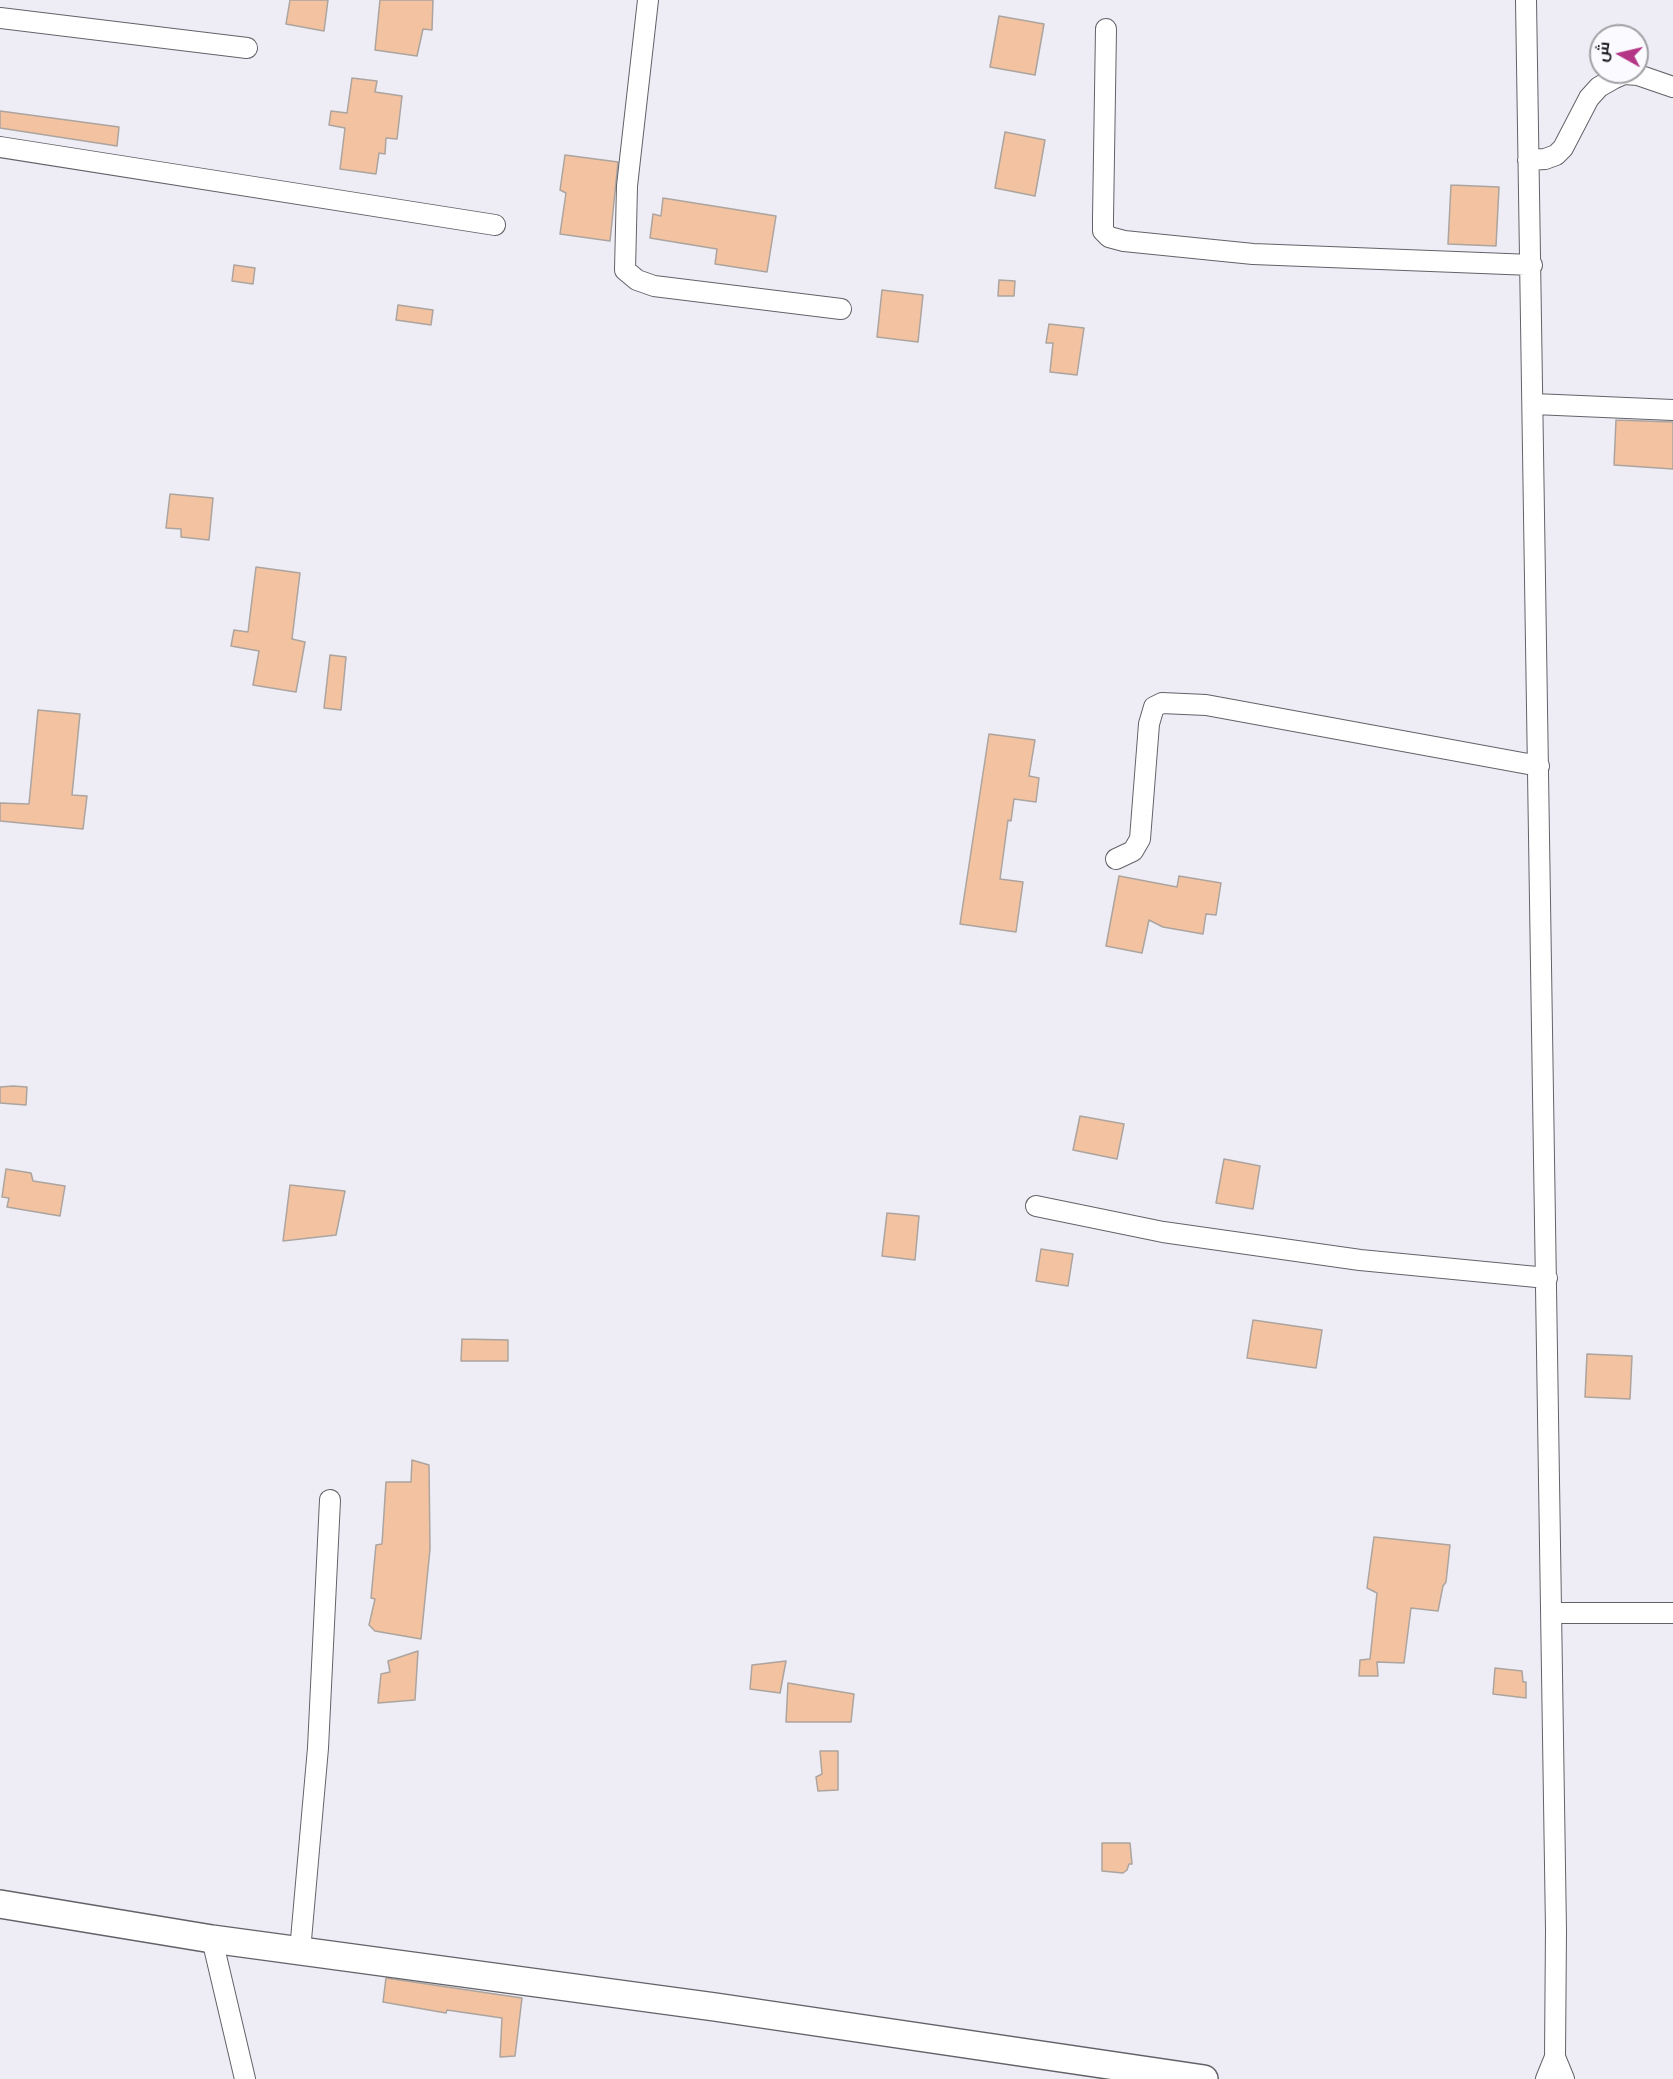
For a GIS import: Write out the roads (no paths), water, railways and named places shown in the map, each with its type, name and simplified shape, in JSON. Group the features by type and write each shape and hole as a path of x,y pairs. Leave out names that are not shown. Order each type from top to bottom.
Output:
{"street":[{"path":"648,0 627,186 625,270 637,280 654,286 842,309"},
{"path":"1527,0 1552,1613 1555,2057 1564,2079"},
{"path":"0,18 247,48"},
{"path":"1106,29 1103,231 1109,237 1124,241 1252,254 1532,265"},
{"path":"1528,160 1545,159 1556,155 1563,148 1589,98 1599,87 1612,79 1624,74 1638,75 1673,87"},
{"path":"0,147 495,225"},
{"path":"1534,404 1673,410"},
{"path":"1116,859 1133,851 1140,838 1149,724 1154,707 1162,702 1206,705 1539,766"},
{"path":"1036,1206 1163,1232 1360,1260 1547,1278"},
{"path":"300,1951 318,1748 330,1500"},
{"path":"1552,1613 1673,1613"},
{"path":"0,1904 212,1939 715,2007 1204,2079"},
{"path":"212,1939 245,2079"},
{"path":"1546,2079 1555,2057"}]}
